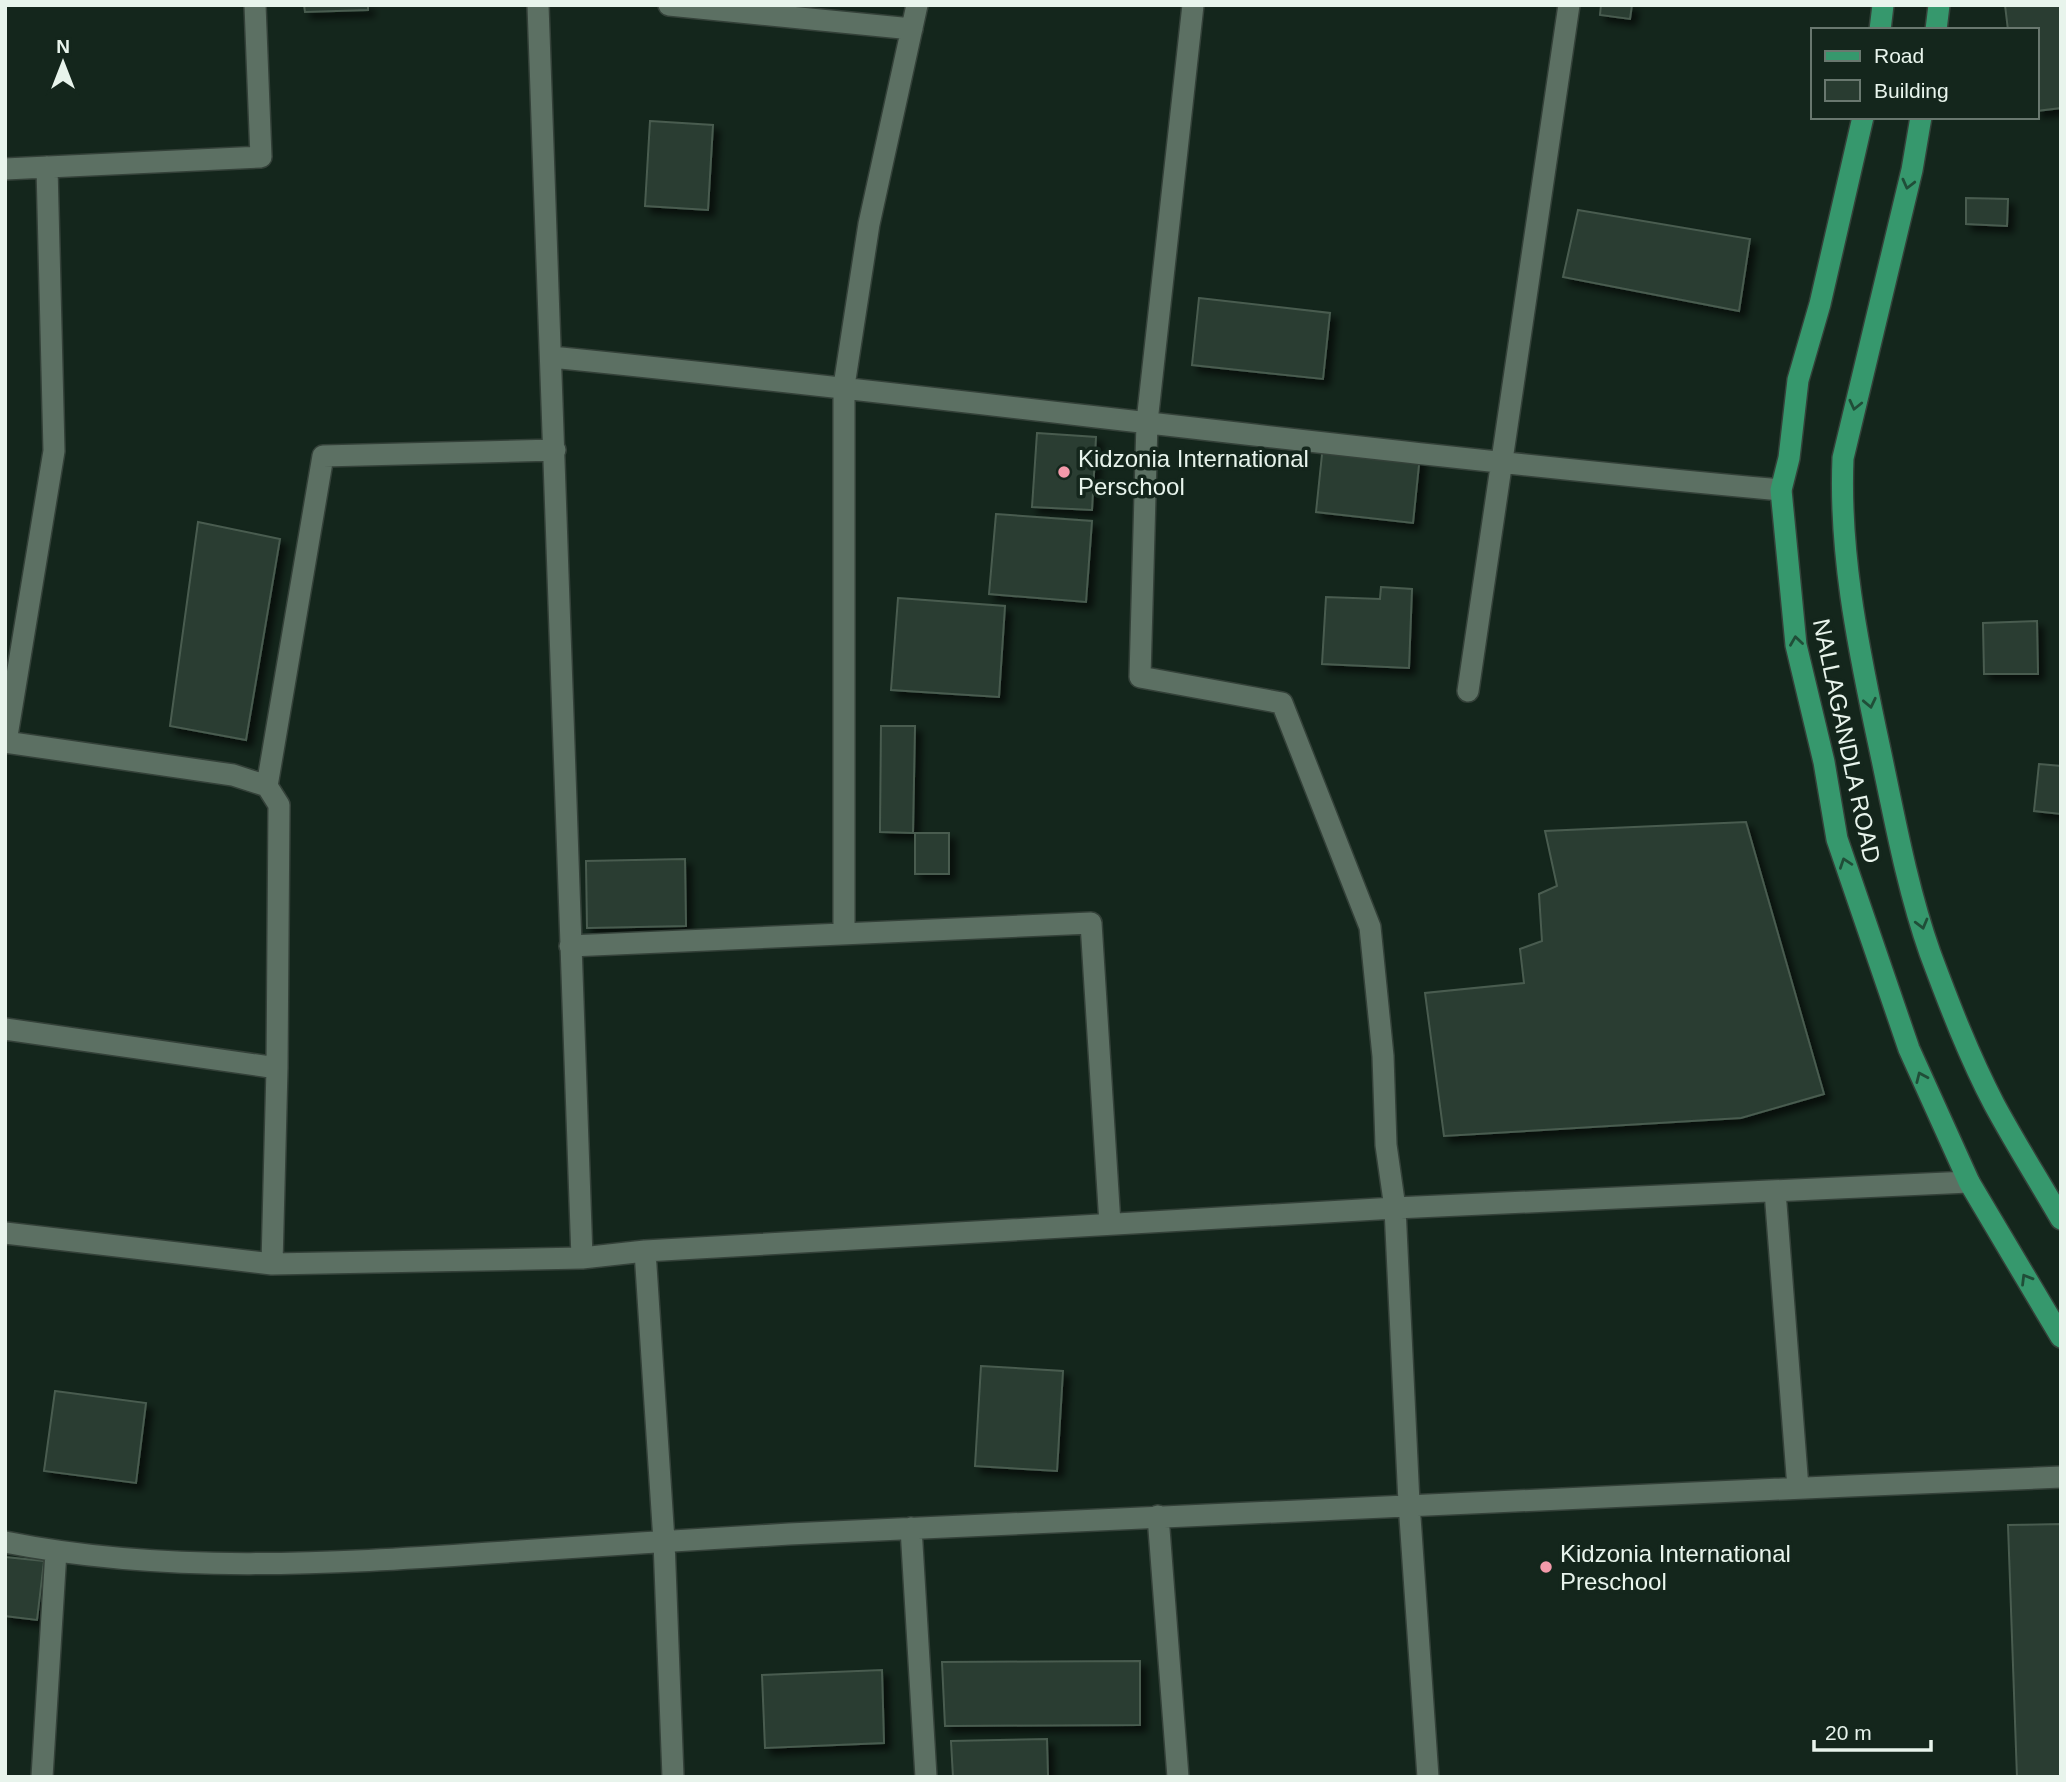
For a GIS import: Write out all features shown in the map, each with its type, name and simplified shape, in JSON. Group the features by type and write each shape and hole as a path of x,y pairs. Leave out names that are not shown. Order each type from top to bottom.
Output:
{"main road":[{"path":"1880,28 1883,5"},
{"path":"1936,28 1940,5"},
{"name":"NALLAGANDLA ROAD","path":"1863,119 1820,304 1798,380 1789,458 1781,490 1796,645 1824,762 1837,839 1909,1049 1969,1182 2061,1337"},
{"name":"NALLAGANDLA ROAD","path":"1921,119 1912,170 1843,458 1841,503 1854,620 1899,839 1929,950 1971,1057 1994,1105 2061,1219"}],"street":[{"path":"5,169 261,157 255,5"},
{"path":"538,5 582,1258"},
{"path":"669,5 912,29"},
{"path":"845,934 844,386 869,224 917,5"},
{"path":"1193,5 1147,422 1140,677 1282,702 1370,928 1382,1056 1386,1145 1395,1208 1409,1503 1428,1777"},
{"path":"1468,691 1569,5"},
{"path":"47,167 54,451 6,742 233,775 267,786 279,805 272,1264"},
{"path":"551,357 844,386 1502,465 1781,490"},
{"path":"267,786 323,456 555,450"},
{"path":"570,946 1091,923 1110,1224"},
{"path":"5,1029 277,1068"},
{"path":"5,1233 272,1264 582,1258 645,1251 1395,1208 1969,1182"},
{"path":"1775,1191 1798,1488"},
{"path":"645,1251 664,1541 673,1777"},
{"path":"5,1542 56,1550 263,1565 344,1563 664,1541 1409,1503 2061,1477"},
{"path":"1158,1516 1178,1777"},
{"path":"911,1528 926,1777"},
{"path":"42,1777 56,1550"}],"building":[{"path":"304,5 368,5 368,10 305,12"},
{"path":"1601,5 1632,5 1630,19 1600,15"},
{"path":"2005,5 2061,5 2061,108 2038,111 2038,28 2008,28"},
{"path":"650,121 713,125 708,210 645,206"},
{"path":"1966,198 2008,199 2007,226 1966,224"},
{"path":"1578,210 1750,239 1739,311 1563,277"},
{"path":"1199,298 1330,313 1323,379 1192,365"},
{"name":"Kidzonia International Perschool","path":"1037,433 1096,437 1092,510 1032,507"},
{"path":"1323,445 1420,455 1413,523 1316,512"},
{"path":"996,514 1092,521 1086,602 989,594"},
{"path":"198,522 280,539 246,740 170,726"},
{"path":"1381,587 1412,589 1409,668 1322,664 1326,597 1380,599"},
{"path":"898,598 1005,606 999,697 891,690"},
{"path":"2037,621 2038,674 1984,674 1983,623"},
{"path":"881,726 915,726 913,833 880,832"},
{"path":"2039,764 2061,766 2061,814 2034,811"},
{"path":"1746,822 1824,1094 1741,1118 1444,1136 1425,993 1524,983 1520,949 1542,941 1539,894 1557,886 1545,831"},
{"path":"915,833 949,833 949,874 915,874"},
{"path":"685,859 686,926 587,928 586,861"},
{"path":"981,1366 1063,1371 1057,1471 975,1466"},
{"path":"55,1391 146,1403 136,1483 44,1471"},
{"path":"2061,1524 2061,1777 2017,1777 2008,1525"},
{"path":"5,1557 44,1561 37,1620 5,1616"},
{"path":"1140,1661 1140,1725 945,1726 942,1662"},
{"path":"882,1670 884,1743 765,1748 762,1675"},
{"path":"1047,1739 1048,1777 953,1777 951,1741"}],"place":[{"name":"Kidzonia International Perschool","path":"1064,472"},
{"name":"Kidzonia International Preschool","path":"1546,1567"}]}
